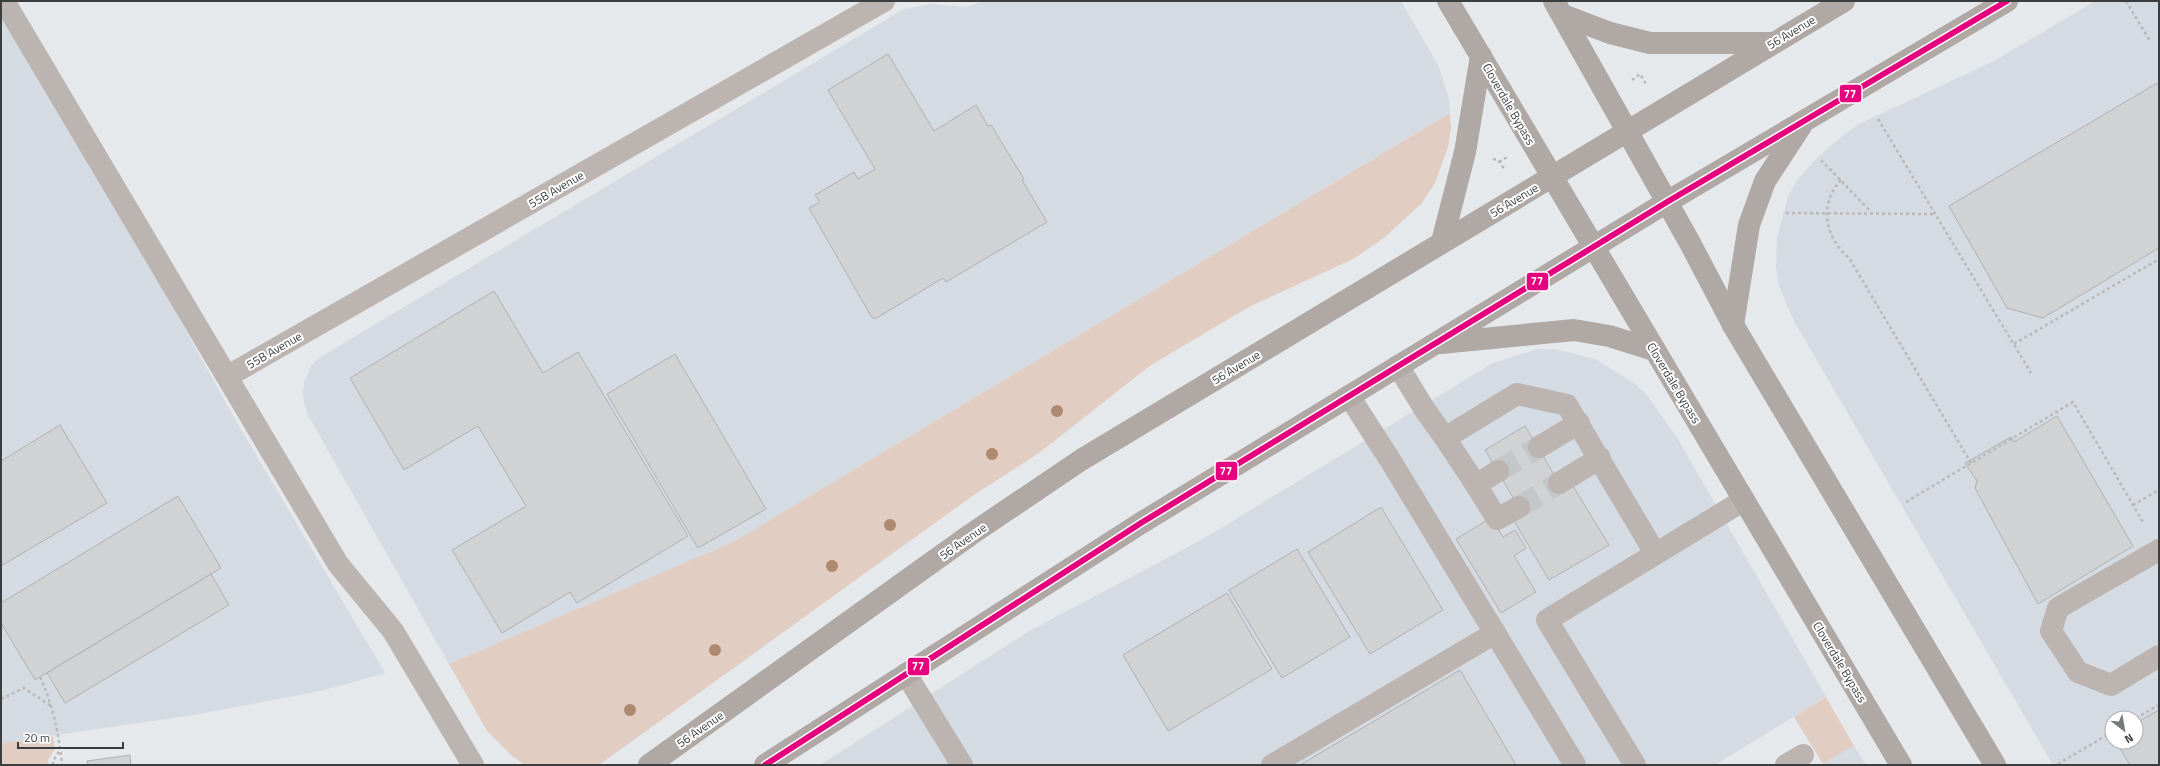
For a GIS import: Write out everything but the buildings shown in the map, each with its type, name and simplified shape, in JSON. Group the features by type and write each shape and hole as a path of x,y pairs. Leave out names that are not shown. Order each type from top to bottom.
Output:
{"highway":[{"name":"Cloverdale Bypass","path":"1448,1 1901,765"},
{"name":"56 Avenue","path":"649,765 970,535 1081,460 1844,1"},
{"path":"765,765 1141,523 1667,202 2007,1"},
{"path":"1558,8 1610,33 1650,43 1773,43"},
{"path":"1558,8 1667,202 1733,325 1995,765"},
{"path":"1442,242 1465,152 1481,56"},
{"path":"1733,325 1749,225 1765,181 1802,123"},
{"path":"1436,343 1574,330 1609,336 1654,350"}],"street":[{"path":"4,1 228,376 338,564 393,631 473,765"},
{"name":"55B Avenue","path":"228,376 884,1"},
{"path":"1398,366 1425,410 1445,438 1497,519 1519,507"},
{"path":"1445,438 1517,394 1567,405 1600,458 1655,553"},
{"path":"1349,396 1392,462 1575,765"},
{"path":"1539,448 1579,424"},
{"path":"1558,483 1600,458"},
{"path":"1476,485 1498,471"},
{"path":"1636,765 1547,620 1744,500"},
{"path":"2159,550 2058,608 2051,631 2078,672 2111,685 2159,656"},
{"path":"1272,765 1495,633"},
{"path":"906,674 962,765"}],"path":[{"path":"2126,1 2150,41"},
{"path":"1628,84 1640,74 1646,84"},
{"path":"1878,119 2031,373"},
{"path":"1499,162 1508,156"},
{"path":"1489,158 1499,162 1505,170"},
{"path":"1822,160 1873,214"},
{"path":"1840,180 1829,196 1826,214 1829,234 1834,242 1849,258 1971,464"},
{"path":"1786,213 1936,214"},
{"path":"2014,344 2159,259"},
{"path":"1906,502 2073,402 2145,525"},
{"path":"2133,505 2159,490"},
{"path":"40,677 51,706 62,765"},
{"path":"1,699 24,688 51,706"},
{"path":"2144,713 2159,705"},
{"path":"2058,764 2104,737"},
{"path":"53,765 53,761 60,750"}],"shaded area":[{"path":"984,1 1401,1 1439,67 1449,99 1450,113 735,541 449,664 308,415 304,403 303,392 304,382 313,363 322,356 904,9 932,4 966,7"},
{"path":"2095,1 2159,1 2159,765 2053,765 1794,321 1779,286 1776,268 1777,238 1788,196 1798,179 1814,161 1857,125 1994,61"},
{"path":"1,12 82,144 239,426 385,673 325,690 194,715 1,743"},
{"path":"1450,113 1451,129 1448,147 1435,183 1422,203 1384,238 1355,258 1249,307 1151,365 1039,453 971,497 599,765 525,765 512,756 487,731 449,664 735,541"},
{"path":"1537,349 1554,349 1597,360 1634,383 1647,395 1678,439 1826,697 1715,765 820,765 1031,630 1203,539 1493,363"},
{"path":"1826,697 1854,746 1823,764 1794,717"},
{"path":"53,736 55,749 48,760 49,765 1,765 1,743"},
{"path":"1854,746 1866,765 1822,765"}],"tunnel":[{"path":"1498,471 1539,447"},
{"path":"1519,507 1559,483"}],"transit line":[{"name":"77","path":"765,765 1141,523 1667,202 2007,1"}]}
